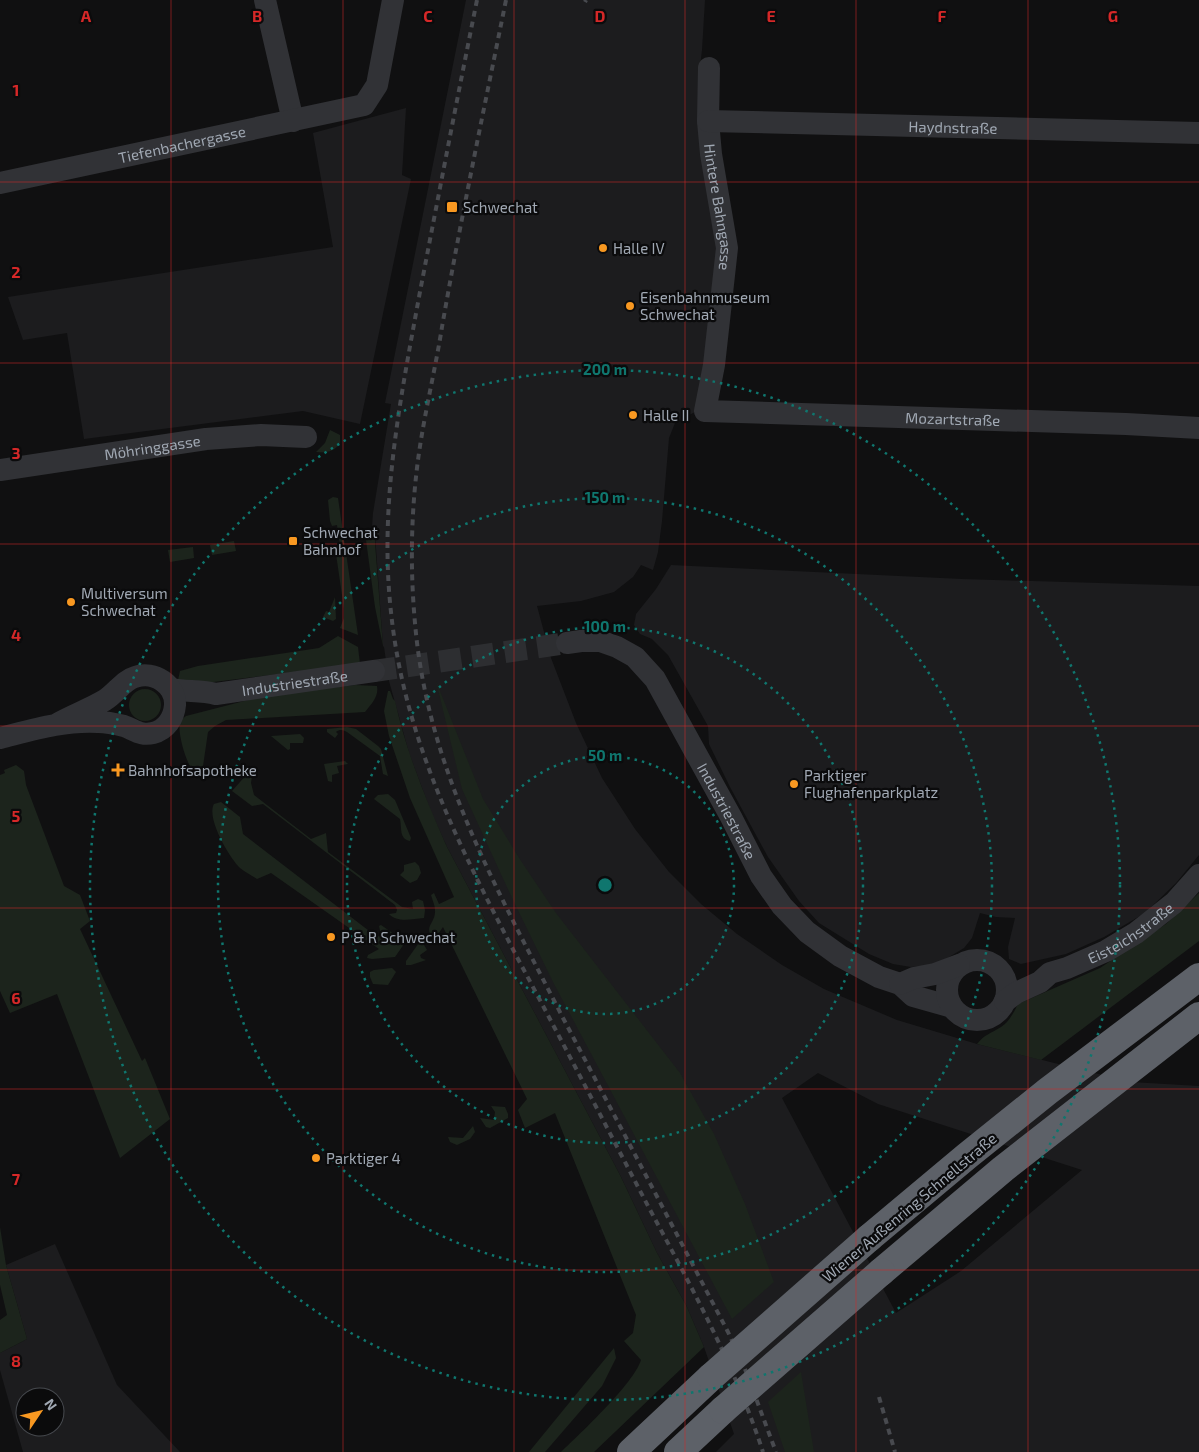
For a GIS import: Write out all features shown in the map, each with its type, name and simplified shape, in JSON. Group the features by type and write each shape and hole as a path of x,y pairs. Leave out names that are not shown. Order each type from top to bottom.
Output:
{"highway":[{"name":"Wiener Außenring Schnellstraße","path":"632,1452 711,1376 869,1238 967,1156 1199,977"},
{"name":"Wiener Außenring Schnellstraße","path":"678,1452 723,1410 881,1272 1004,1169 1199,1016"}],"street":[{"path":"265,0 293,120"},
{"name":"Tiefenbachergasse","path":"2,177 200,142 364,105 377,85 393,0"},
{"name":"Hintere Bahngasse","path":"705,411 714,365 727,248 711,154 708,121 709,68"},
{"name":"Haydnstraße","path":"708,121 1199,133"},
{"name":"Mozartstraße","path":"705,411 1199,428"},
{"name":"Möhringgasse","path":"0,470 206,439 261,435 306,437"},
{"name":"Industriestraße","path":"568,643 582,641 600,642 617,647 635,656 655,679 731,817 761,876 782,906 807,932 840,956 879,977 900,984 913,996 952,1007"},
{"name":"Industriestraße","path":"173,700 183,691 202,691 216,694 374,671"},
{"name":"Industriestraße","path":"0,738 57,724 97,722 126,727 144,734 155,733 163,729 170,722 173,700 161,679 149,675 136,676 127,681 105,700 57,724"},
{"path":"121,688 116,698 116,709 119,718 126,727"},
{"name":"Eisteichstraße","path":"1005,1001 1016,993 1040,982 1050,973 1067,968 1106,951 1136,933 1174,903 1199,875"},
{"path":"900,984 914,978 936,974 967,961 985,960 1000,970 1007,986 1005,1001 996,1013 983,1020 967,1019 952,1007 948,998 948,979 959,965"},
{"name":"Eisteichstraße","path":"1000,970 1020,975 1039,970 1050,973"}],"shaded area":[{"path":"466,0 705,0 698,83 719,241 702,408 675,423 669,438 662,521 658,552 653,570 641,565 633,577 614,592 581,601 537,606 551,658 576,723 602,778 635,829 669,872 701,904 737,934 782,965 824,989 897,1020 977,1044 1131,1082 1199,1086 1199,1452 716,1452 734,1434 704,1347 686,1305 657,1253 620,1175 447,847 431,812 409,753 389,681 383,646 375,534 371,540 373,513 391,404 385,403","holes":["818,1073 878,1104 1082,1170 961,1271 896,1313 782,1098"]},
{"path":"406,108 402,175 411,179 360,424 303,411 84,439 67,333 23,340 8,297 333,247 313,133"},
{"path":"330,430 340,435 340,443 330,451 316,452 325,443"},
{"path":"333,497 338,498 358,635 340,628 344,618 344,609 335,547 340,546 337,525 332,526 330,521 328,500"},
{"path":"373,534 375,534 383,646 375,607 366,540 372,540"},
{"path":"234,541 236,551 212,555 210,545"},
{"path":"193,547 194,558 170,562 168,550"},
{"path":"671,565 962,579 1199,586 1199,855 1176,883 1145,913 1104,937 1066,954 1021,964 1009,959 1008,947 1015,918 996,917 980,913 972,938 964,948 936,965 911,967 893,964 869,954 819,923 799,901 768,857 730,787 709,744 708,726 668,655 652,639 640,634 634,625 636,614 656,589"},
{"path":"335,597 336,619 333,621 323,617 326,611 329,612"},
{"path":"338,636 358,647 360,664 189,685 178,680 180,671 198,666 319,648"},
{"path":"436,681 483,799 521,861 556,913 680,1073 714,1134 745,1204 774,1282 732,1319 554,984 512,898 462,789"},
{"path":"355,685 377,686 376,697 365,712 226,720 208,732 202,773 195,772 188,762 179,726 180,721 186,716 264,696"},
{"path":"145,689 156,694 161,705 156,716 145,721 134,716 129,705 134,694"},
{"path":"388,691 390,691 395,701 417,775 447,847 620,1175 657,1253 686,1305 704,1347 594,1452 561,1452 606,1408 636,1370 641,1360 624,1341 633,1333 636,1315 555,1113 525,1128 518,1110 527,1099 443,927 434,940 429,931 435,915 431,895 434,893 439,904 454,897 410,798 389,736 384,711"},
{"path":"347,727 356,729 381,749 388,776 383,774 380,756 347,732 337,731 338,734 335,738 327,732 327,729"},
{"path":"300,734 304,738 303,743 290,743 290,749 288,750 271,736"},
{"path":"345,761 348,764 337,766 339,773 332,775 332,782 328,781 324,764"},
{"path":"16,765 24,771 26,785 64,886 80,895 90,921 80,929 142,1061 145,1058 170,1119 120,1158 57,994 10,1013 0,991 0,775 5,773 4,770"},
{"path":"248,773 252,776 251,783 254,795 311,839 326,833 328,852 402,907 413,909 412,902 418,899 423,901 424,918 405,920 392,917 389,914 396,913 395,905 263,804 252,806 232,791"},
{"path":"388,794 395,800 411,838 410,841 406,840 403,836 400,819 374,799 378,795"},
{"path":"221,802 240,817 243,834 377,937 381,935 379,926 381,925 404,941 395,957 367,958 368,955 379,949 271,873 257,879 240,868 225,847 213,818 212,810 214,804"},
{"path":"415,862 419,866 421,873 417,880 410,883 400,875 404,871 404,865"},
{"path":"1199,893 1199,941 1041,1060 977,1044 985,1036 1001,1027 1018,1004 1100,968 1166,924"},
{"path":"421,940 427,950 420,955 421,958 426,960 406,965 406,961"},
{"path":"392,968 396,972 388,985 373,984 370,972"},
{"path":"491,1106 505,1107 508,1118 490,1128 486,1127 480,1118 494,1120 495,1112"},
{"path":"473,1126 475,1132 470,1139 457,1145 450,1142 448,1137 463,1138"},
{"path":"0,1227 6,1265 27,1339 0,1353 0,1320 7,1315 0,1285"},
{"path":"55,1244 117,1385 180,1452 23,1452 19,1437 65,1437 65,1387 15,1387 15,1423 0,1370 0,1353 27,1339 6,1265"},
{"path":"614,1348 616,1358 602,1386 545,1452 529,1452"},
{"path":"801,1372 814,1452 785,1452 768,1402"}],"tunnel":[{"path":"374,671 567,643"}],"railway":[{"path":"477,0 419,297 393,453 388,532 388,572 391,612 398,659 408,704 422,748 456,834 496,917 726,1357 763,1452"},
{"path":"506,0 457,245 418,460 414,500 412,562 413,603 422,676 434,728 450,778 469,827 514,923 728,1332 745,1369 776,1452"},
{"path":"879,1397 895,1452"}],"place":[{"name":"Schwechat","path":"452,207"},
{"name":"Halle IV","path":"603,248"},
{"name":"Eisenbahnmuseum Schwechat","path":"630,306"},
{"name":"Halle II","path":"633,415"},
{"name":"Schwechat Bahnhof","path":"293,541"},
{"name":"Multiversum Schwechat","path":"71,602"},
{"name":"Bahnhofsapotheke","path":"118,770"},
{"name":"Parktiger Flughafenparkplatz","path":"794,784"},
{"name":"P & R Schwechat","path":"331,937"},
{"name":"Parktiger 4","path":"316,1158"}]}
